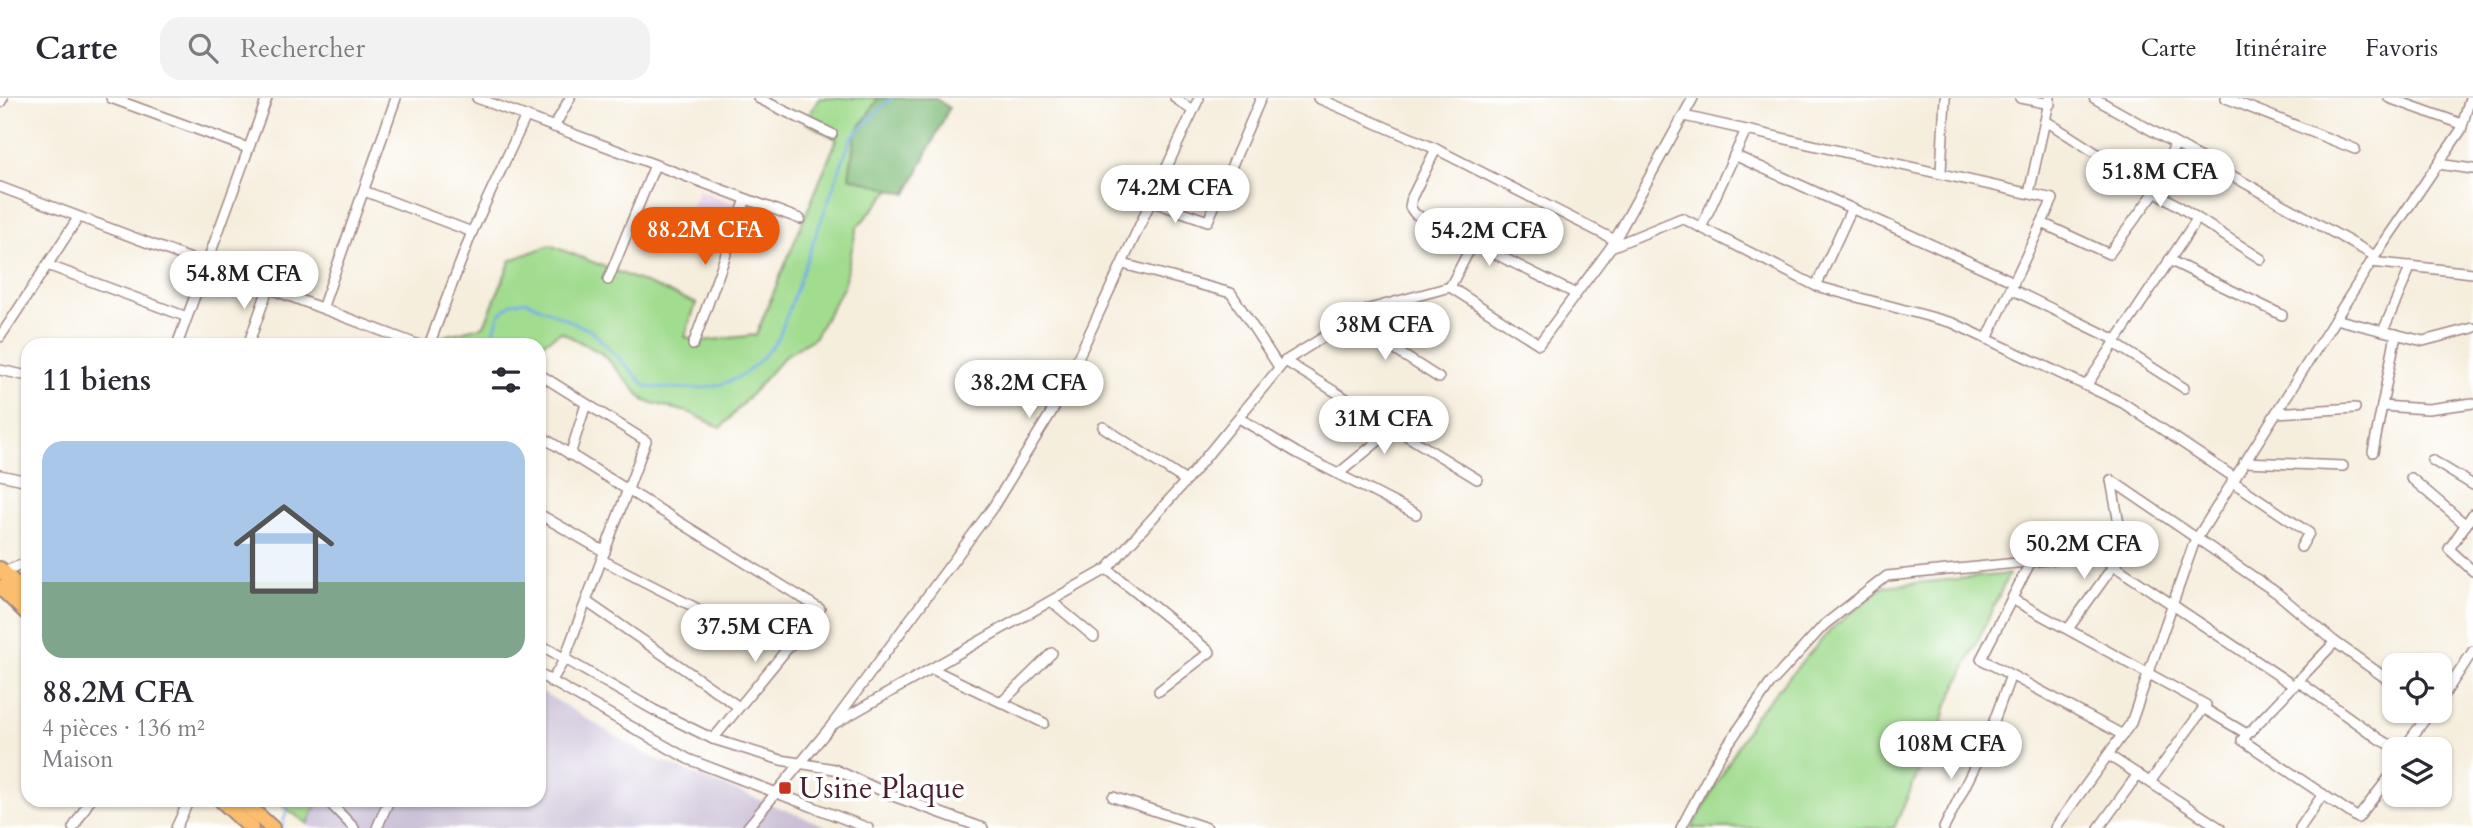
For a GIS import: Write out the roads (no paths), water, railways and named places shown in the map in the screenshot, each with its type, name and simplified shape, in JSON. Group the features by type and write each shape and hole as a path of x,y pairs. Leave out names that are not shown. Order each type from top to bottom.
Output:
{"main road":[{"path":"1,576 21,591"},
{"path":"1,576 21,604"},
{"path":"233,807 261,825"},
{"path":"247,807 261,825"}],"street":[{"path":"0,103 3,98"},
{"path":"111,98 248,148"},
{"path":"180,338 267,98"},
{"path":"323,306 396,98"},
{"path":"479,98 800,219"},
{"path":"554,127 570,98"},
{"path":"758,98 832,134"},
{"path":"1175,98 1193,111"},
{"path":"747,828 803,763 993,507 1057,403 1153,202 1199,98"},
{"path":"1153,202 1208,221 1261,98"},
{"path":"1318,98 1437,149 1613,244 1682,218 1816,286 1953,323 2123,403 2309,533 2301,547"},
{"path":"1450,287 1539,344 1613,244 1693,98"},
{"path":"1941,172 1945,98"},
{"path":"2020,98 2050,101 2029,193"},
{"path":"2094,98 2373,259 2473,273"},
{"path":"2226,98 2355,149"},
{"path":"2389,98 2462,124"},
{"path":"2055,828 2131,723 2197,538 2373,259 2438,164 2462,124 2470,98"},
{"path":"432,338 471,232 526,116"},
{"path":"1684,116 2053,199 1987,339"},
{"path":"2046,121 2154,193 2261,259"},
{"path":"1700,228 1746,130"},
{"path":"2042,223 2109,254 2154,193 2175,144"},
{"path":"1437,149 1410,207 1415,214 1576,295"},
{"path":"1734,155 2012,286 2115,341 2184,388"},
{"path":"2438,164 2473,169"},
{"path":"608,280 655,165"},
{"path":"0,187 78,218 323,306 402,338"},
{"path":"364,191 471,232"},
{"path":"693,345 746,199"},
{"path":"1816,286 1851,210"},
{"path":"0,337 78,218"},
{"path":"2086,386 2197,219"},
{"path":"832,725 1107,569 1186,481 1282,364 1369,309 1450,287 1473,243"},
{"path":"2169,260 2282,315"},
{"path":"1123,264 1231,293 1282,364 1477,479"},
{"path":"47,265 187,317"},
{"path":"2382,331 2411,266"},
{"path":"250,338 269,286"},
{"path":"2335,319 2423,341 2473,328"},
{"path":"1348,320 1439,378"},
{"path":"2373,452 2396,334"},
{"path":"0,370 21,374"},
{"path":"546,378 646,441 565,660 551,682"},
{"path":"2382,406 2428,409 2473,403"},
{"path":"570,455 586,404"},
{"path":"2276,413 2355,408"},
{"path":"1338,474 1410,414"},
{"path":"1239,418 1416,514"},
{"path":"1103,427 1186,481"},
{"path":"546,440 820,609 713,738"},
{"path":"2432,460 2473,485"},
{"path":"2244,462 2343,466"},
{"path":"0,475 21,480"},
{"path":"2411,478 2466,525"},
{"path":"2068,629 2124,551 2111,480 2277,593 2335,642 2382,675"},
{"path":"2473,514 2449,549 2473,571"},
{"path":"546,519 604,556 749,635"},
{"path":"1681,828 1717,760 1770,684 1824,625 1886,576 2098,555 2382,741"},
{"path":"2030,563 1981,659 2123,735"},
{"path":"1,576 21,566"},
{"path":"1107,569 1210,652 1159,691"},
{"path":"2012,599 2206,705 2150,782"},
{"path":"1051,601 1094,637"},
{"path":"587,602 739,707"},
{"path":"2335,642 2242,740 2358,817 2382,786"},
{"path":"546,648 713,738 781,760 834,769 893,796 983,828"},
{"path":"2452,688 2470,668 2473,651"},
{"path":"1003,701 1052,653"},
{"path":"932,669 1044,723"},
{"path":"1944,828 1984,748 2011,675"},
{"path":"546,679 688,759 868,828"},
{"path":"2203,708 2247,734"},
{"path":"2410,737 2422,723"},
{"path":"2108,755 2220,828"},
{"path":"2099,828 2138,774"},
{"path":"2304,827 2323,794"},
{"path":"1113,797 1187,825 1207,828"},
{"path":"73,828 86,807"},
{"path":"176,828 186,807"},
{"path":"334,807 354,828"},
{"path":"377,828 386,807"}],"waterway":[{"path":"492,338 499,315 512,303 526,301 592,331 647,387 689,389 722,384 737,378 751,369 779,337 851,138 891,98"},
{"path":"282,828 287,807"}],"place":[{"name":"Usine Plaque","path":"785,788"}]}
